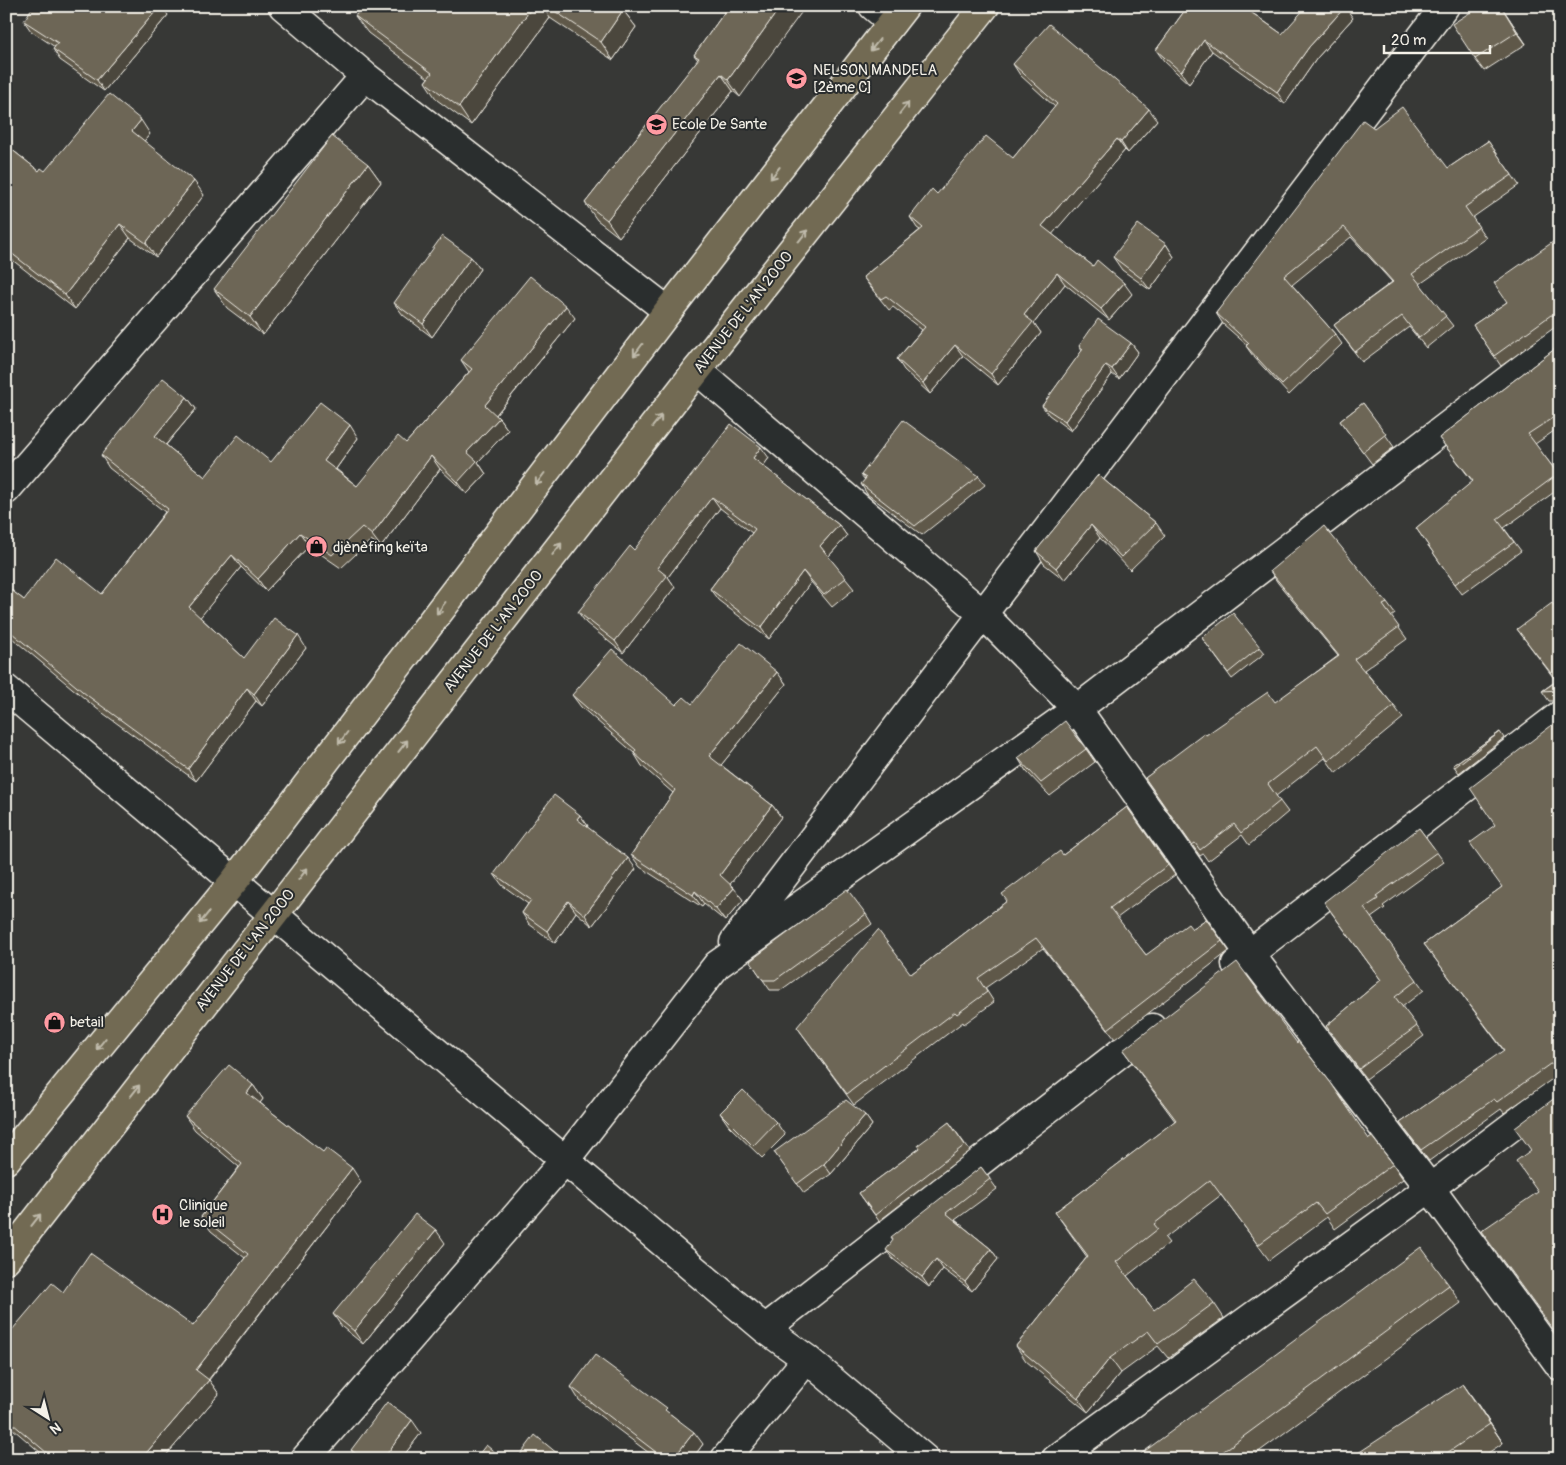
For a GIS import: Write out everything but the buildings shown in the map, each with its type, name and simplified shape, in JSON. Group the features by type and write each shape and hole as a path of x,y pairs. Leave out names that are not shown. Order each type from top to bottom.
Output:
{"main road":[{"name":"AVENUE DE L'AN 2000","path":"6,1259 273,913 697,370 985,6"},
{"path":"6,1160 235,880 668,311 890,12"}],"street":[{"path":"305,1459 565,1160 717,965 984,615 1445,6"},
{"path":"291,8 365,76 668,311"},
{"path":"6,490 365,76"},
{"path":"717,965 1077,709 1560,340"},
{"path":"697,370 984,615 1077,709 1249,953 1430,1188 1560,1366"},
{"path":"6,688 765,1329 807,1359 925,1459"},
{"path":"1218,977 1560,715"},
{"path":"765,1329 1171,1014"},
{"path":"1056,1459 1430,1188 1560,1090"},
{"path":"725,1459 807,1359"}],"place":[{"name":"NELSON MANDELA [2ème C]","path":"797,79"},
{"name":"Ecole De Sante","path":"656,124"},
{"name":"djènèfing keïta","path":"317,547"},
{"name":"betail","path":"54,1022"},
{"name":"Clinique le soleil","path":"163,1214"}]}
